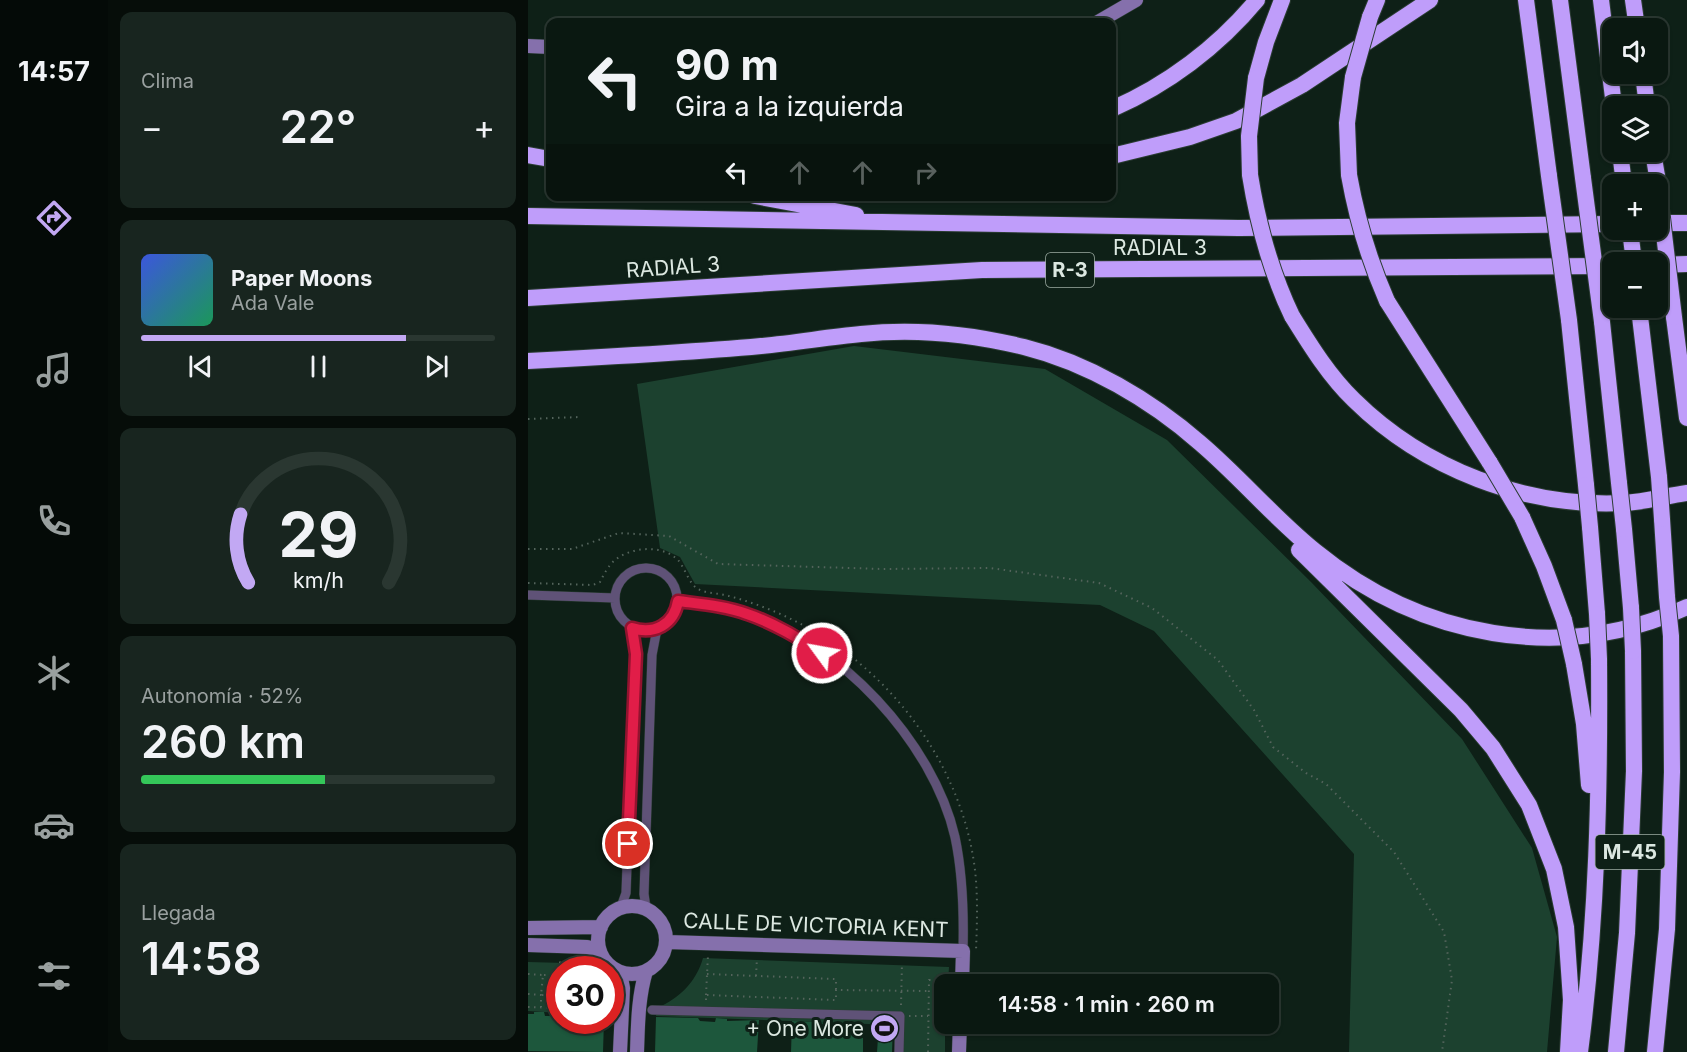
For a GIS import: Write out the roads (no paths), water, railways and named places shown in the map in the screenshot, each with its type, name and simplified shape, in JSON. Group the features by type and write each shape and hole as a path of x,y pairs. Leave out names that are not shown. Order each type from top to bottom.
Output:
{"highway":[{"path":"1116,107 1166,80 1221,39 1257,0"},
{"path":"1282,0 1266,42 1256,78 1249,136 1250,175 1264,248 1276,282 1292,316 1325,366 1353,400 1391,432 1432,460 1476,478 1522,493 1572,502 1624,503 1687,493"},
{"path":"1377,0 1353,76 1347,123 1349,176 1356,217 1365,248 1387,302 1522,517 1544,566 1564,620 1584,724 1589,773 1592,927"},
{"path":"1116,155 1190,137 1236,121 1302,85 1430,0"},
{"path":"1526,0 1569,320 1597,614 1600,774 1592,927 1580,1052"},
{"name":"M-45","path":"1560,0 1602,322 1631,608 1634,783 1627,933 1616,1052"},
{"path":"1601,0 1613,96"},
{"path":"1633,0 1636,18"},
{"path":"528,149 546,149"},
{"path":"528,155 546,158"},
{"path":"1655,162 1687,418"},
{"path":"782,201 907,224"},
{"name":"RADIAL 3","path":"528,216 1238,228 1602,224"},
{"path":"1668,223 1687,223"},
{"path":"1668,265 1687,264"},
{"name":"RADIAL 3","path":"528,298 982,270 1602,266"},
{"name":"M-45","path":"1641,318 1659,477 1671,636 1672,772 1667,929 1655,1052"},
{"path":"528,362 764,346 865,333 937,332 1027,348 1078,366 1131,393 1170,418 1201,444 1314,551 1366,589 1433,620 1479,632 1538,639 1627,629 1687,607"},
{"path":"1201,444 1245,496 1461,710 1493,748 1515,781 1529,805 1554,869 1566,927 1571,1000 1568,1052"}],"main road":[{"path":"1105,18 1136,0"},
{"path":"528,46 546,47"},
{"path":"603,956 598,943 601,927 609,915 621,907 646,908 662,922 667,942 661,959 646,971 638,974 624,972"},
{"path":"528,928 601,927"},
{"name":"CALLE DE VICTORIA KENT","path":"667,942 970,951"},
{"path":"528,945 587,947 600,951"},
{"path":"960,974 970,951"},
{"path":"637,1052 638,1010 646,971"},
{"path":"620,1052 621,1034"},
{"path":"959,1052 960,1034"}],"street":[{"path":"648,568 658,570 668,576 676,590 678,601 672,618 657,629 649,631 632,628 619,616 615,598 617,587 627,574 637,569 648,568"},
{"path":"528,595 615,598"},
{"path":"678,601 747,613 793,634 837,662 885,707 913,744 936,786 954,835 963,887 970,951"},
{"path":"621,907 626,893 636,654 632,628"},
{"path":"646,908 644,894 650,690 652,655 657,629"},
{"path":"652,1010 900,1016 899,1052"}],"place":[{"name":"+ One More","path":"885,1028"}]}
